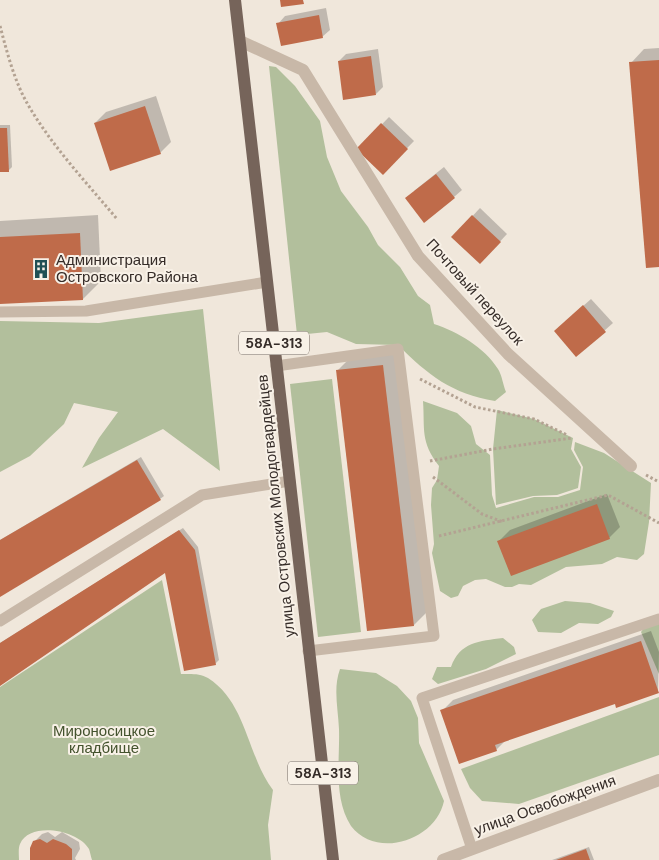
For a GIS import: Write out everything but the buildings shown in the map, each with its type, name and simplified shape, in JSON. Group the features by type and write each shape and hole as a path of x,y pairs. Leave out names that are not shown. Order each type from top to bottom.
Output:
{"main road":[{"name":"улица Островских Молодогвардейцев","path":"235,0 333,860"}],"street":[{"name":"Почтовый переулок","path":"240,41 303,70 418,256 508,354 631,466"},
{"name":"улица Освобождения","path":"443,860 659,780"}],"lane":[{"path":"0,312 86,311 267,282"},
{"path":"276,366 398,349 434,636 308,651"},
{"path":"0,621 202,495 290,481"},
{"path":"472,850 422,698 659,619"}],"path":[{"path":"0,26 10,62 27,102 54,141 117,219"},
{"path":"420,379 475,407 534,419 581,441"},
{"path":"412,463 573,438"},
{"path":"412,463 482,514 503,522"},
{"path":"631,466 659,482"},
{"path":"422,538 448,535 608,495 659,523"}],"green space":[{"path":"269,66 276,67 295,86 320,121 327,157 341,191 368,227 378,245 400,267 418,296 430,305 434,324 470,341 498,369 506,392 495,401 466,394 442,382 398,345 356,344 327,332 297,335"},
{"path":"203,309 220,471 163,429 82,468 99,438 118,412 74,403 64,424 30,456 0,472 0,321 99,323"},
{"path":"332,379 361,632 318,637 290,384"},
{"path":"423,401 457,413 471,426 476,444 490,455 492,495 496,508 534,497 558,497 580,490 583,467 574,450 575,442 604,453 651,483 649,522 644,554 637,560 617,557 602,564 566,567 531,585 519,584 505,587 486,579 475,580 463,586 458,596 451,598 440,591 432,553 434,544 431,505 432,488 437,480 439,466 426,442"},
{"path":"497,410 534,419 573,438 571,449 581,467 578,488 557,495 533,496 496,505 493,449"},
{"name":"Мироносицкое кладбище","path":"162,580 181,674 205,676 221,689 231,701 239,715 257,762 273,790 268,825 271,860 92,860 89,849 75,837 65,833 43,830 33,832 25,837 19,846 19,860 0,860 0,687"},
{"path":"565,601 590,603 614,611 611,617 598,624 579,623 561,633 538,632 532,620 541,609"},
{"path":"659,623 659,674 641,632 644,628"},
{"path":"503,638 514,647 516,654 486,669 438,684 432,679 437,667 451,667 460,652 471,644"},
{"path":"340,669 376,673 397,686 411,701 418,718 419,743 444,801 439,815 430,826 418,835 404,841 390,843 375,842 362,836 351,826 345,815 339,779 339,729 336,691"},
{"path":"659,697 659,755 519,804 482,801 470,788 461,769"}],"place":[{"name":"Администрация Островского Района","path":"41,269"}]}
